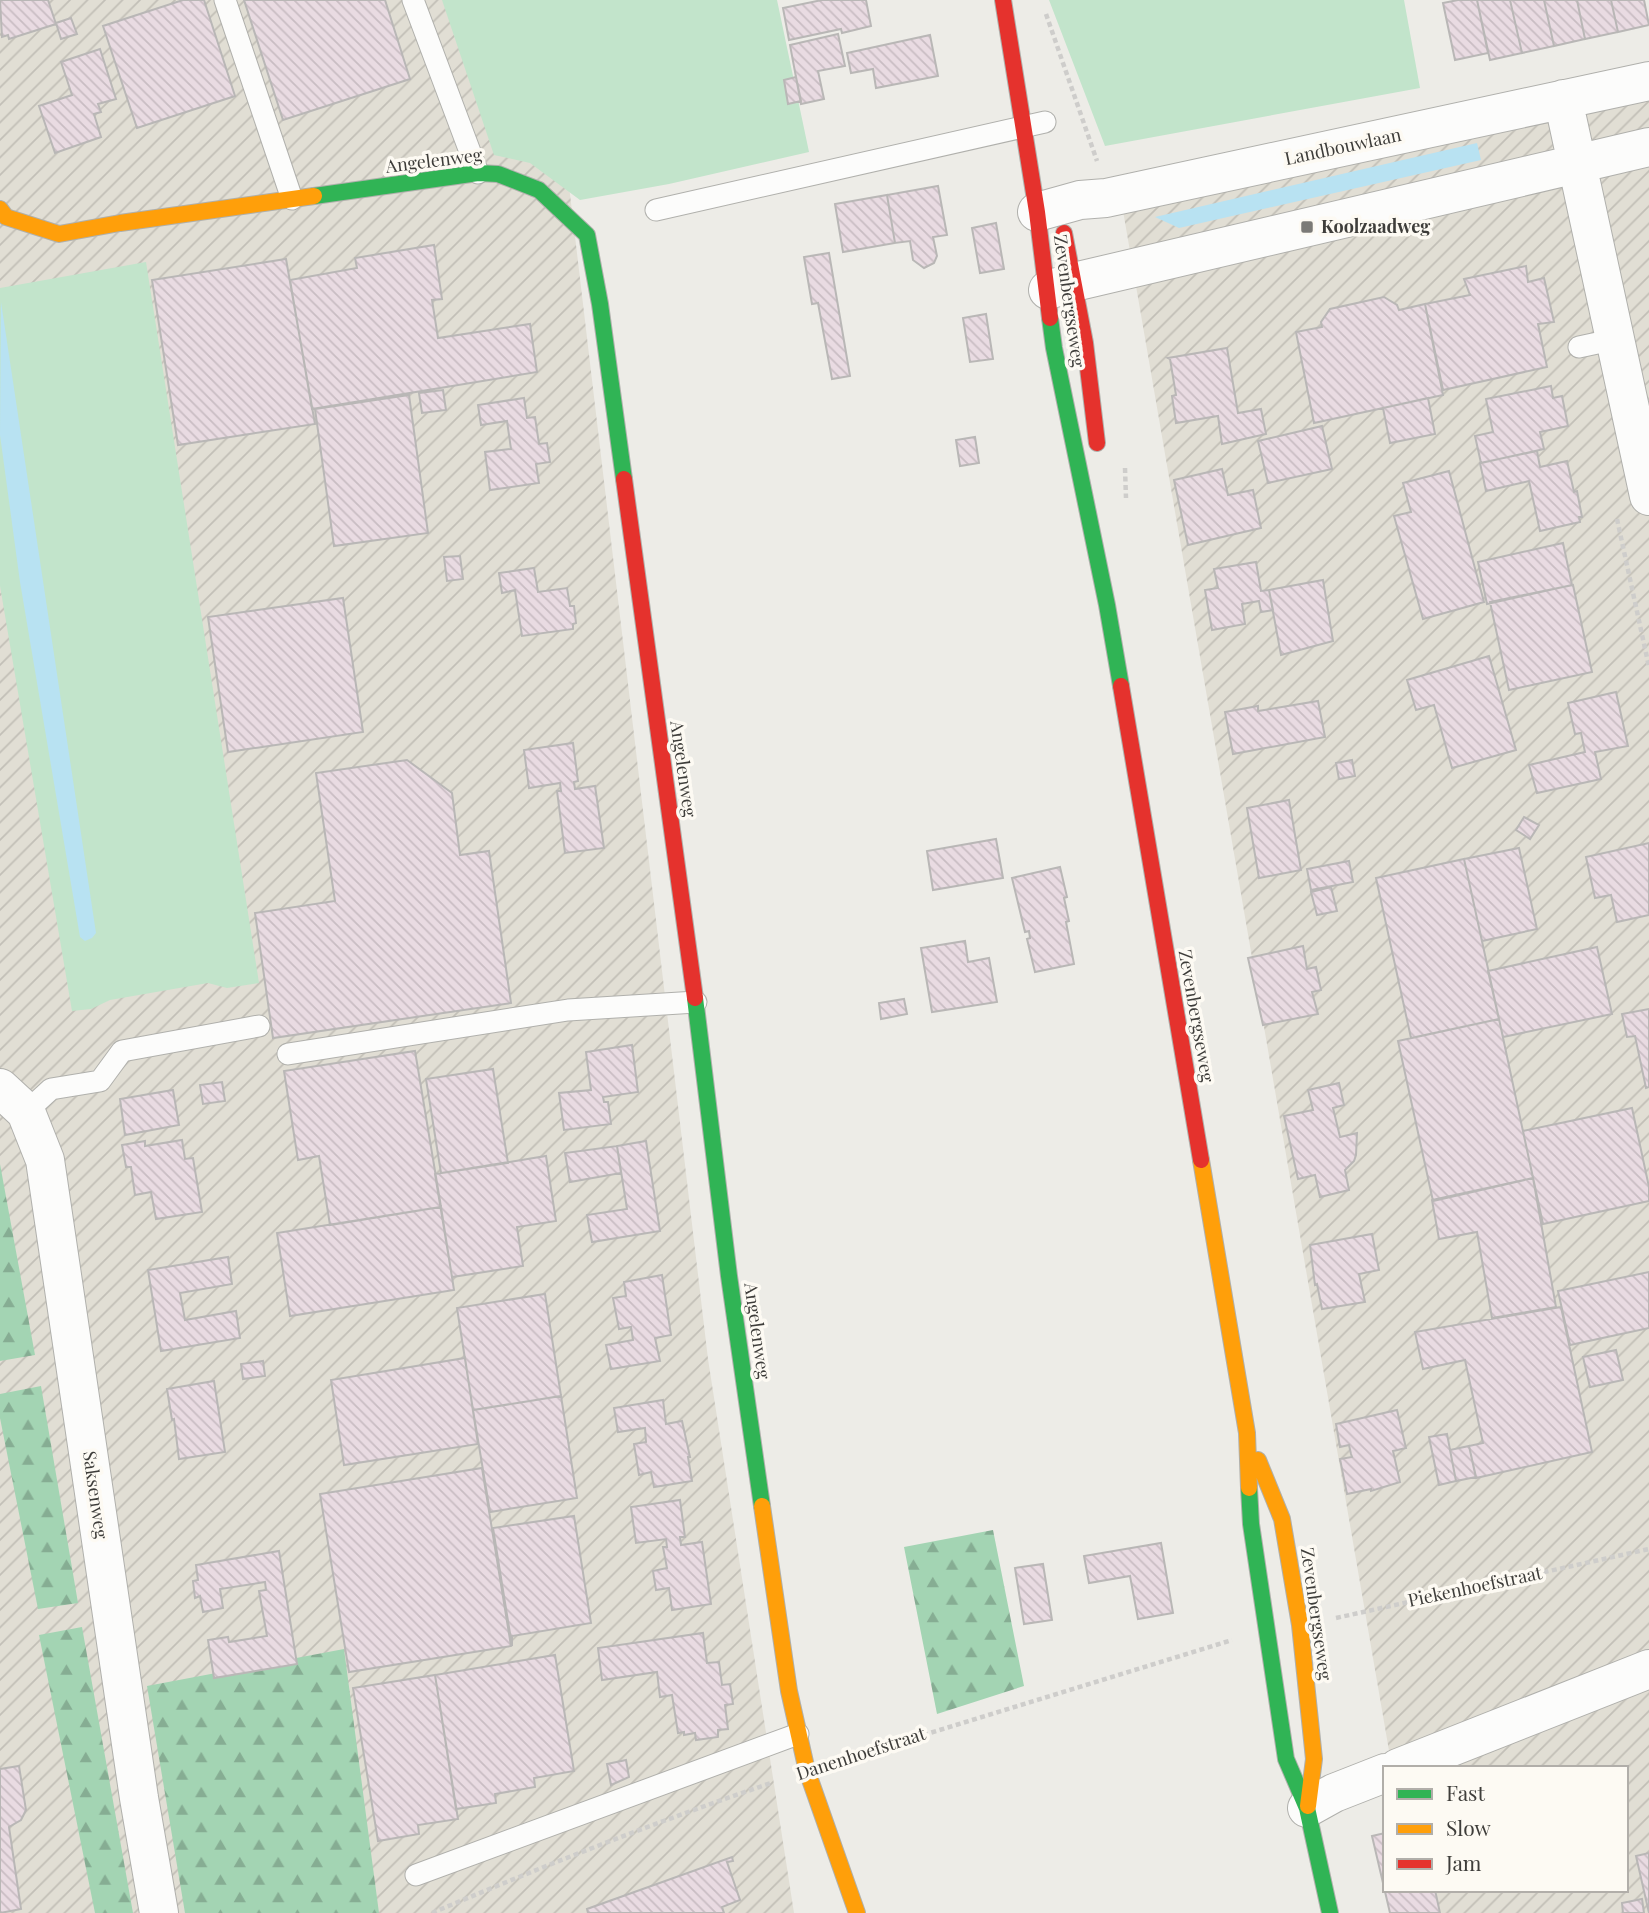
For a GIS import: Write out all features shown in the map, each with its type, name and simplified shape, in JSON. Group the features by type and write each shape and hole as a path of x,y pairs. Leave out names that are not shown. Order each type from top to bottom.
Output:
{"street":[{"name":"Zevenbergseweg","path":"1003,0 1039,122 1061,286 1054,348 1107,606 1247,1433 1251,1524 1286,1759 1307,1808 1330,1913"},
{"path":"1015,0 1023,20"},
{"name":"Landbouwlaan","path":"1051,203 1106,198 1649,81"},
{"path":"1563,99 1649,496"},
{"path":"1061,286 1649,147"},
{"name":"Angelenweg","path":"0,209 6,217 59,234 478,173 498,174 539,191 587,235 600,304 696,1002 733,1304 789,1691 807,1771 857,1913"},
{"name":"Zevenbergseweg","path":"1051,203 1061,286 1085,343 1099,460"},
{"name":"Zevenbergseweg","path":"1103,513 1107,606"},
{"name":"Saksenweg","path":"10,1096 45,1160 139,1798 159,1913"},
{"name":"Zevenbergseweg","path":"1247,1433 1282,1519 1300,1626 1314,1759 1307,1808"},
{"path":"1403,1766 1649,1670"},
{"path":"1307,1808 1334,1793 1383,1774"}],"lane":[{"path":"225,0 292,199"},
{"path":"413,0 478,173"},
{"path":"656,210 1039,122"},
{"path":"1579,347 1616,339"},
{"path":"288,1054 568,1010 696,1002"},
{"path":"10,1096 100,1081 122,1051 259,1026"},
{"path":"416,1875 798,1734"}],"path":[{"path":"1045,12 1097,156 1098,166"},
{"name":"Piekenhoefstraat","path":"1300,1626 1649,1549"},
{"name":"Danenhoefstraat","path":"432,1913 695,1808 1116,1675 1234,1639 1268,1632"}],"shaded area":[{"path":"0,0 547,0 708,1359 794,1913 0,1913"},
{"path":"1649,64 1649,1913 1417,1913 1413,1892 1628,1892 1628,1766 1392,1766 1117,176"}],"green space":[{"path":"442,0 777,0 809,152 669,184 580,200 530,163 494,155"},
{"path":"1049,0 1404,0 1420,88 1105,146"},
{"path":"146,262 259,983 227,988 208,983 110,1000 91,1009 72,1011 0,586 0,288"},
{"path":"0,1164 35,1355 0,1361"},
{"path":"41,1386 78,1603 38,1609 0,1418 0,1394"},
{"path":"993,1530 1024,1686 937,1714 904,1547"},
{"path":"82,1627 133,1913 95,1913 39,1635"},
{"path":"344,1649 379,1913 185,1913 147,1686"}],"water":[{"path":"1477,143 1481,160 1179,228 1155,217"},
{"path":"1,302 96,933 85,941 80,937 20,582 0,435"}],"building":[{"path":"0,0 48,0 56,24 9,39 8,35 2,37"},
{"path":"183,0 204,0 235,96 137,128 103,26"},
{"path":"244,0 385,0 410,79 283,120"},
{"path":"822,0 866,0 871,26 789,40 783,8"},
{"path":"1477,0 1488,53 1455,60 1443,3"},
{"path":"1477,0 1510,0 1522,53 1490,60"},
{"path":"1510,0 1544,0 1554,46 1522,53"},
{"path":"1544,0 1577,0 1585,39 1554,46"},
{"path":"1577,0 1611,0 1618,32 1585,39"},
{"path":"1611,0 1644,0 1649,25 1618,32"},
{"path":"71,18 77,34 61,39 56,23"},
{"path":"838,34 845,66 818,71 824,99 801,104 790,45"},
{"path":"930,35 938,76 876,88 873,69 851,73 847,53"},
{"path":"100,49 116,99 98,104 101,112 94,114 101,137 55,153 39,106 72,95 61,62"},
{"path":"796,77 801,101 788,104 784,80"},
{"path":"938,186 947,235 933,237 937,256 934,263 924,268 913,260 910,241 895,243 887,195"},
{"path":"887,195 895,243 843,252 835,204"},
{"path":"996,223 1004,269 980,273 972,228"},
{"path":"434,245 442,299 432,300 438,338 530,324 537,372 312,409 290,280 357,268 355,258"},
{"path":"829,253 850,376 832,379 818,303 812,304 804,257"},
{"path":"286,259 315,424 178,445 152,280"},
{"path":"1526,266 1528,282 1544,278 1554,322 1538,324 1547,367 1443,390 1425,304 1470,295 1464,279"},
{"path":"1384,297 1397,305 1399,310 1425,304 1443,395 1314,423 1296,332 1322,327 1321,322 1330,309"},
{"path":"986,314 993,359 970,362 963,318"},
{"path":"1227,348 1238,413 1261,409 1266,434 1222,444 1218,416 1176,423 1172,396 1176,395 1168,358"},
{"path":"1551,386 1553,398 1562,396 1568,426 1540,432 1544,449 1481,463 1475,436 1493,432 1486,399"},
{"path":"443,390 446,410 422,413 419,393"},
{"path":"409,395 428,533 334,546 315,409"},
{"path":"524,398 527,418 535,417 539,444 547,443 550,462 536,464 539,483 490,490 485,452 511,449 507,421 481,425 478,405"},
{"path":"1428,398 1435,434 1390,443 1383,408"},
{"path":"1322,426 1332,469 1268,483 1258,441"},
{"path":"975,437 979,463 960,466 956,440"},
{"path":"1537,451 1540,467 1567,461 1574,492 1577,491 1582,517 1579,517 1580,522 1540,531 1529,481 1486,491 1480,463"},
{"path":"1222,469 1228,495 1253,490 1261,528 1188,545 1174,480"},
{"path":"1449,471 1484,602 1423,619 1394,516 1411,512 1403,483"},
{"path":"1563,543 1572,585 1487,604 1478,562"},
{"path":"460,556 463,579 447,581 444,557"},
{"path":"1256,562 1261,591 1269,590 1273,610 1261,612 1259,601 1242,604 1245,624 1212,630 1205,590 1218,588 1214,569"},
{"path":"534,568 538,592 567,588 570,606 574,606 576,623 573,624 573,629 522,636 515,590 502,593 499,573"},
{"path":"1323,580 1333,641 1281,655 1269,590"},
{"path":"1573,585 1592,672 1509,690 1490,602"},
{"path":"343,598 363,732 228,752 208,617"},
{"path":"1489,656 1516,750 1452,768 1434,705 1416,710 1407,680"},
{"path":"1616,692 1628,746 1595,752 1601,779 1537,793 1529,765 1585,752 1581,733 1575,734 1568,703"},
{"path":"1318,701 1325,737 1233,754 1225,712 1258,706 1258,711"},
{"path":"573,743 578,781 574,782 575,789 595,786 604,848 565,853 557,791 561,791 560,783 529,788 524,750"},
{"path":"407,760 452,793 460,855 489,851 511,1003 273,1038 255,913 335,901 316,773"},
{"path":"1352,760 1355,776 1339,779 1336,763"},
{"path":"1289,800 1301,870 1259,878 1247,808"},
{"path":"1524,817 1539,825 1530,839 1516,830"},
{"path":"996,839 1003,878 933,890 927,851"},
{"path":"1649,843 1649,915 1617,922 1611,895 1595,898 1586,857"},
{"path":"1519,848 1537,929 1482,941 1464,859"},
{"path":"1464,859 1499,1019 1411,1038 1376,878"},
{"path":"1349,861 1353,882 1311,890 1307,869"},
{"path":"1060,867 1067,897 1064,898 1069,921 1066,922 1074,964 1035,972 1027,939 1030,938 1029,931 1025,932 1012,878"},
{"path":"1331,887 1337,911 1317,915 1311,892"},
{"path":"965,941 968,962 989,958 997,1002 932,1012 921,948"},
{"path":"1303,946 1307,969 1316,967 1321,990 1312,992 1318,1014 1263,1025 1248,958"},
{"path":"1597,947 1612,1014 1503,1037 1488,971"},
{"path":"904,999 907,1014 881,1019 879,1003"},
{"path":"1649,1009 1649,1087 1646,1088 1635,1036 1627,1037 1622,1014"},
{"path":"1499,1019 1533,1178 1433,1201 1398,1041"},
{"path":"632,1045 638,1092 603,1097 604,1102 608,1102 611,1124 564,1130 559,1093 591,1090 586,1052"},
{"path":"415,1051 441,1207 330,1225 319,1156 298,1160 284,1071"},
{"path":"493,1069 508,1163 441,1173 426,1079"},
{"path":"222,1082 225,1101 203,1104 200,1085"},
{"path":"1339,1083 1344,1105 1333,1108 1340,1137 1357,1133 1356,1155 1345,1170 1349,1190 1320,1197 1315,1175 1298,1179 1284,1116 1313,1110 1308,1090"},
{"path":"173,1090 179,1125 125,1135 120,1099"},
{"path":"1632,1108 1649,1187 1649,1201 1543,1224 1523,1131"},
{"path":"182,1140 185,1159 193,1158 202,1212 156,1219 151,1192 135,1195 131,1167 126,1167 122,1145 145,1141 145,1146"},
{"path":"646,1141 660,1231 592,1242 587,1215 627,1209 617,1146"},
{"path":"617,1146 621,1173 570,1182 565,1153"},
{"path":"546,1156 556,1221 517,1227 523,1266 452,1277 435,1174"},
{"path":"1533,1178 1556,1307 1492,1318 1477,1232 1439,1239 1432,1200"},
{"path":"441,1207 454,1290 290,1316 277,1233"},
{"path":"1372,1234 1379,1270 1359,1274 1365,1302 1322,1309 1317,1284 1315,1285 1310,1245"},
{"path":"228,1257 232,1284 180,1293 185,1320 236,1311 240,1338 161,1351 148,1270"},
{"path":"1649,1272 1649,1328 1570,1345 1558,1291"},
{"path":"662,1275 671,1335 655,1338 660,1361 611,1369 606,1345 633,1340 631,1327 619,1329 613,1298 626,1296 624,1282"},
{"path":"545,1294 561,1396 473,1410 457,1308"},
{"path":"1561,1307 1592,1452 1476,1478 1469,1446 1483,1443 1465,1360 1423,1369 1415,1332"},
{"path":"1616,1350 1623,1380 1590,1387 1583,1357"},
{"path":"465,1358 478,1444 344,1465 331,1380"},
{"path":"263,1361 265,1376 243,1379 241,1364"},
{"path":"214,1381 225,1452 179,1459 167,1389"},
{"path":"561,1396 577,1498 490,1512 473,1410"},
{"path":"663,1400 666,1424 682,1421 692,1481 654,1487 651,1472 639,1475 634,1444 646,1442 645,1428 618,1432 614,1408"},
{"path":"1397,1410 1406,1448 1393,1451 1400,1482 1371,1491 1347,1494 1340,1459 1352,1457 1349,1445 1340,1447 1336,1424"},
{"path":"1447,1434 1456,1481 1439,1485 1429,1437"},
{"path":"1469,1446 1476,1477 1456,1481 1450,1450"},
{"path":"482,1468 511,1646 349,1672 320,1494"},
{"path":"680,1500 685,1537 680,1537 681,1545 702,1542 711,1604 672,1610 669,1588 656,1590 653,1571 667,1568 663,1547 667,1547 666,1539 636,1543 631,1507"},
{"path":"574,1516 591,1623 512,1636 512,1646 493,1528"},
{"path":"1161,1543 1173,1613 1138,1619 1130,1576 1089,1583 1084,1556"},
{"path":"279,1551 297,1664 214,1678 208,1640 228,1637 229,1642 267,1636 259,1591 266,1590 265,1582 220,1589 223,1608 203,1612 200,1596 195,1598 193,1581 198,1580 196,1565"},
{"path":"1043,1564 1052,1620 1024,1624 1015,1568"},
{"path":"703,1633 707,1663 719,1662 722,1685 730,1684 733,1704 725,1705 728,1729 718,1730 718,1737 696,1740 695,1733 678,1733 672,1695 660,1697 657,1672 602,1680 598,1648"},
{"path":"555,1655 574,1771 534,1778 535,1787 495,1794 496,1803 456,1809 435,1675"},
{"path":"435,1675 458,1819 418,1825 419,1834 378,1841 353,1688"},
{"path":"626,1760 629,1777 611,1785 607,1764"},
{"path":"19,1766 26,1810 21,1820 9,1827 21,1909 0,1913 0,1769"},
{"path":"1383,1833 1383,1883 1372,1836"},
{"path":"1649,1853 1649,1913 1636,1856"},
{"path":"732,1857 733,1861 727,1862 740,1900 722,1907 724,1913 588,1913 587,1909"},
{"path":"1385,1892 1435,1892 1440,1913 1390,1913"},
{"path":"1642,1899 1644,1913 1623,1913 1622,1903"}],"traffic: fast":[{"path":"314,196 478,173 498,174 539,190 587,235 600,304 624,479"},
{"path":"1050,318 1121,686"},
{"path":"695,998 729,1276 762,1506"},
{"path":"1249,1488 1251,1524 1286,1759 1307,1808 1330,1913"}],"traffic: slow":[{"path":"0,209 6,217 59,234 314,196"},
{"path":"1201,1160 1247,1433 1249,1488"},
{"path":"1258,1460 1282,1519 1300,1625 1314,1759 1308,1806"},
{"path":"762,1506 789,1691 807,1771 857,1913"}],"traffic: jam":[{"path":"1003,0 1037,212 1050,318"},
{"path":"1064,233 1085,343 1097,443"},
{"path":"624,479 695,998"},
{"path":"1121,686 1201,1160"}],"place":[{"name":"Koolzaadweg","path":"1307,227"}]}
